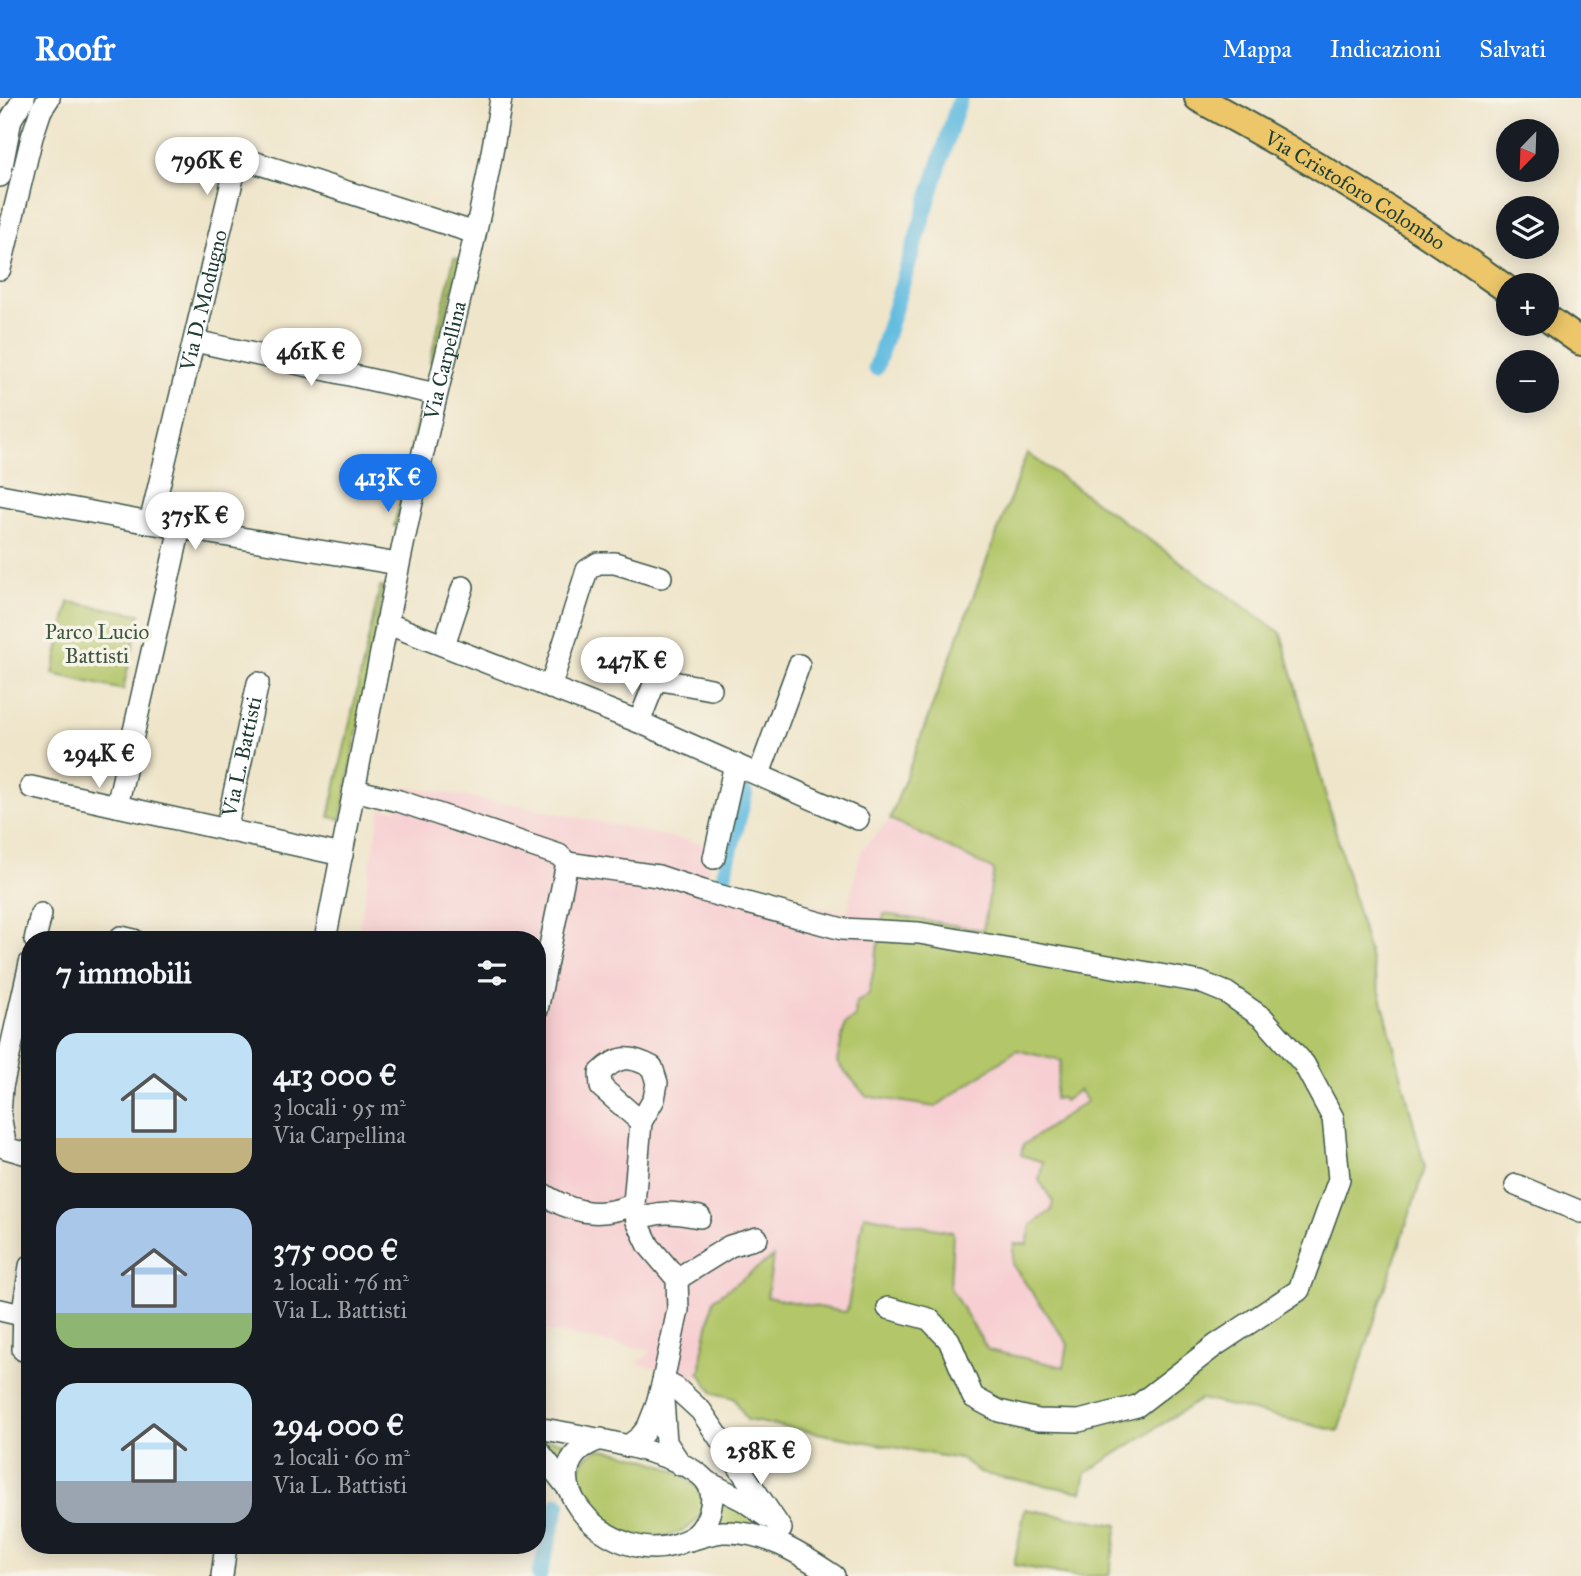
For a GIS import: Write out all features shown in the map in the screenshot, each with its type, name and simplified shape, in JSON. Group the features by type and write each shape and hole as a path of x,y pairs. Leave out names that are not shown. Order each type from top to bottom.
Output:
{"main road":[{"name":"Via Cristoforo Colombo","path":"1198,98 1362,192 1496,282"},
{"path":"1559,326 1581,342"}],"street":[{"path":"0,176 11,119 24,98"},
{"path":"1,208 28,110 37,98"},
{"path":"0,269 32,137 41,110 49,98"},
{"name":"Via Carpellina","path":"327,931 398,564 494,148 501,98"},
{"name":"Via D. Modugno","path":"150,523 238,157 475,233"},
{"path":"194,341 436,394"},
{"path":"0,495 398,564"},
{"path":"117,806 180,528"},
{"path":"550,688 587,570 598,563 615,563 661,577"},
{"path":"444,645 463,587"},
{"path":"386,623 639,722 858,819"},
{"path":"759,774 799,665"},
{"path":"639,722 656,679 711,689"},
{"name":"Via L. Battisti","path":"226,830 258,683"},
{"path":"714,859 735,764"},
{"name":"Via L. Battisti","path":"31,787 342,855"},
{"path":"354,790 399,801 559,855 567,863 658,876 842,929 919,933 1200,982 1227,993 1263,1018 1304,1064 1333,1118 1339,1179 1299,1290 1216,1345 1137,1406 1079,1421 1038,1420 999,1411 973,1396 949,1340 929,1320 888,1308"},
{"path":"546,966 567,863"},
{"path":"37,931 41,914"},
{"path":"21,1003 2,1087 0,1115 6,1148 21,1152"},
{"path":"628,1446 648,1427 663,1381 678,1310 677,1279 649,1246 636,1212 641,1122"},
{"path":"1516,1185 1581,1212"},
{"path":"546,1196 556,1204 577,1210 648,1214 659,1212 700,1217"},
{"path":"677,1279 730,1246 757,1238"},
{"path":"0,1310 21,1315"},
{"path":"663,1381 690,1399 781,1529 804,1556"},
{"path":"663,1381 662,1415 666,1442 681,1465"},
{"path":"546,1430 628,1446 681,1465 692,1470 711,1488 744,1500 781,1529"},
{"path":"568,1488 568,1471 577,1453 589,1443 601,1439"},
{"path":"688,1541 700,1531 707,1520 711,1488 726,1460 726,1448"},
{"path":"546,1460 589,1520 604,1534 624,1543 643,1549 664,1548 719,1532 743,1532 768,1539 804,1556 834,1576"},
{"path":"222,1576 225,1554"}],"shaded area":[{"path":"1027,453 1281,633 1382,1000 1425,1168 1350,1393 769,1394 637,1363 652,1351 546,1331 546,931 359,931 381,808 397,810 402,786 523,806 713,846 706,882 847,913 861,851 890,819"}],"green space":[{"path":"454,258 460,259 434,363 430,362"},
{"path":"417,422 421,422 397,527 394,526"},
{"path":"1027,453 1281,633 1382,1000 1425,1168 1338,1431 1201,1399 1086,1473 1082,1492 979,1473 964,1460 747,1420 734,1398 713,1393 699,1372 714,1299 773,1257 767,1297 847,1311 864,1215 953,1232 950,1288 988,1350 1064,1367 1068,1344 1012,1264 1014,1244 1027,1244 1031,1225 1051,1211 1053,1202 1039,1180 1043,1162 1021,1155 1023,1145 1087,1101 1079,1090 1064,1101 1062,1098 1054,1099 1061,1061 1017,1050 935,1107 866,1096 837,1062 845,1024 855,1018 856,1003 869,994 884,914 983,930 994,870 890,819"},
{"path":"380,587 384,587 341,819 329,817"},
{"name":"Parco Lucio Battisti","path":"69,602 140,614 123,690 53,674"},
{"path":"546,1440 577,1443 563,1469 546,1449"},
{"path":"599,1449 648,1460 683,1476 696,1487 702,1499 699,1518 682,1531 660,1537 633,1535 606,1523 585,1500 579,1481 579,1471 584,1460"},
{"path":"722,1498 769,1527 779,1538 713,1527"},
{"path":"1025,1509 1118,1525 1109,1576 1074,1576 1014,1565"}],"waterway":[{"path":"876,368 960,98"},
{"path":"724,875 745,794"},
{"path":"546,1549 558,1504"},
{"path":"539,1576 545,1554"}]}
